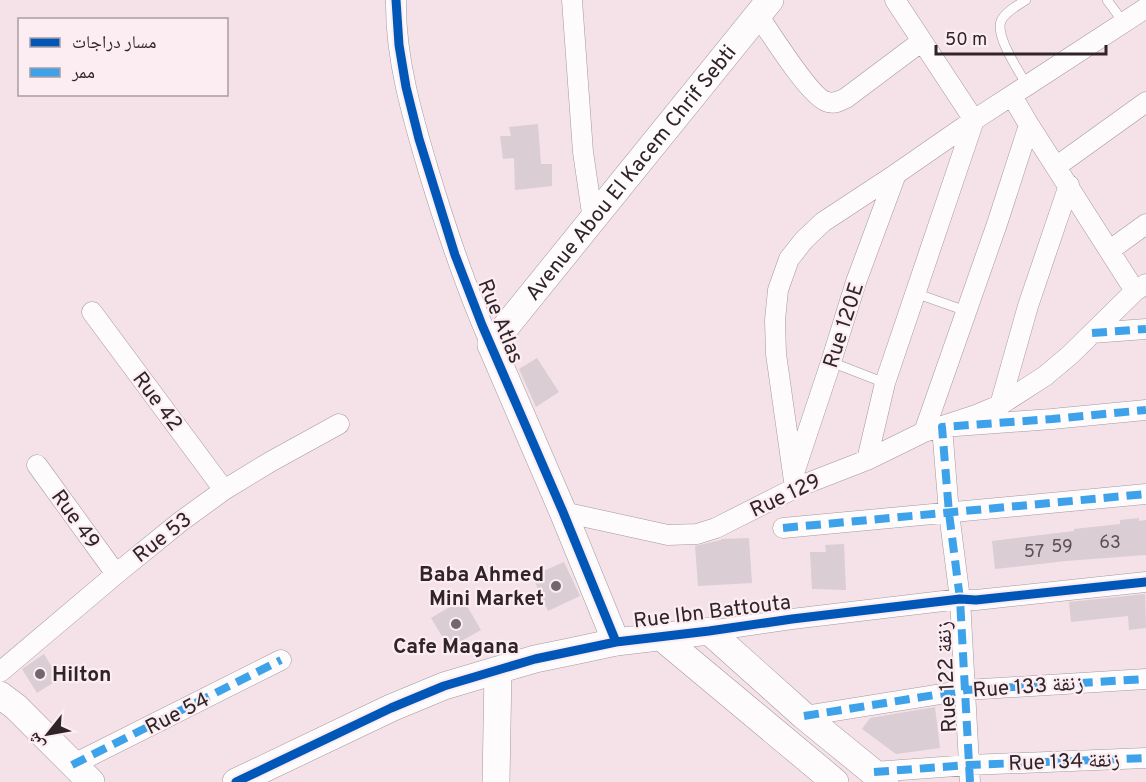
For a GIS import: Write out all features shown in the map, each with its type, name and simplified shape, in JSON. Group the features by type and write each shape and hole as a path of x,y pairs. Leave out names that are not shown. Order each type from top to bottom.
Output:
{"street":[{"name":"Rue Atlas","path":"396,0 399,45 406,87 419,139 455,255 616,642"},
{"path":"572,0 583,152 592,220"},
{"path":"894,0 974,120"},
{"name":"Avenue Abou El Kacem Chrif Sebti","path":"491,345 765,4"},
{"path":"765,4 805,83 822,100 828,102 837,102 846,98 922,41"},
{"path":"794,482 776,354 775,320 778,290 789,259 804,240 823,222 1146,8"},
{"path":"1020,91 1029,125 1110,250 1141,288"},
{"path":"1057,166 1146,102"},
{"path":"867,460 885,382 974,120"},
{"path":"1029,125 966,311 933,430 1146,411"},
{"name":"Rue 120E","path":"794,482 856,282 896,174"},
{"path":"1000,405 1028,306 1069,185"},
{"path":"1110,250 1146,224"},
{"name":"Rue 129","path":"563,512 657,534 697,534 716,528 794,482 867,460 933,430 1000,405 1045,376 1141,288"},
{"name":"Rue 42","path":"92,312 224,490"},
{"path":"1092,333 1146,329"},
{"name":"Rue 53","path":"0,672 180,522 224,490 339,424"},
{"name":"Rue 122 زنقة","path":"933,430 949,513 960,599 969,773"},
{"name":"Rue 49","path":"37,465 116,574"},
{"path":"783,528 1146,494"},
{"name":"Rue Ibn Battouta","path":"236,782 391,708 444,686 535,659 616,642 709,632 792,619 960,599 976,600 1146,582"},
{"path":"709,632 804,716 880,777"},
{"path":"660,636 835,782"},
{"name":"Rue 54","path":"81,773 85,759 281,660"},
{"path":"496,782 498,671"},
{"name":"Rue 133 زنقة","path":"804,716 966,690 1146,679"},
{"path":"0,694 16,707 81,773"},
{"name":"Rue 134 زنقة","path":"880,777 969,773 1146,758"}],"lane":[{"path":"1020,91 1000,30 1002,20 1026,0"},
{"path":"1107,0 1124,23"},
{"path":"915,293 966,311"},
{"path":"831,362 885,382"}],"building":[{"path":"538,124 541,164 552,164 552,186 515,190 514,158 503,159 500,136 511,136 509,127"},
{"path":"537,358 559,392 536,407 519,369"},
{"path":"1139,518 1139,521 1146,520 1146,555 995,569 992,541 1120,524 1120,520"},
{"path":"749,538 752,583 698,586 695,546 721,539"},
{"path":"844,544 846,590 812,589 810,552 826,552 825,545"},
{"name":"Baba Ahmed Mini Market","path":"564,562 580,596 548,611 532,576"},
{"path":"1145,594 1146,628 1129,630 1128,616 1071,622 1069,602"},
{"name":"Cafe Magana","path":"463,599 481,630 449,648 431,618"},
{"name":"Hilton","path":"44,654 59,679 37,693 22,669"},
{"path":"935,707 940,748 896,754 862,729 870,718"}],"marked path":[{"path":"1092,333 1146,329"},
{"path":"970,782 960,599 949,513 942,427 1146,410"},
{"path":"783,528 1146,494"},
{"path":"72,765 281,660"},
{"path":"804,716 966,690 1146,679"},
{"path":"874,772 969,765 1146,758"}],"cycle path":[{"path":"396,0 399,45 406,87 419,139 455,255 482,325 616,642"},
{"path":"236,782 391,708 444,686 535,659 616,642 792,619 960,599 976,600 1146,582"}],"place":[{"name":"Baba Ahmed Mini Market","path":"556,586"},
{"name":"Cafe Magana","path":"456,624"},
{"name":"Hilton","path":"40,674"}]}
